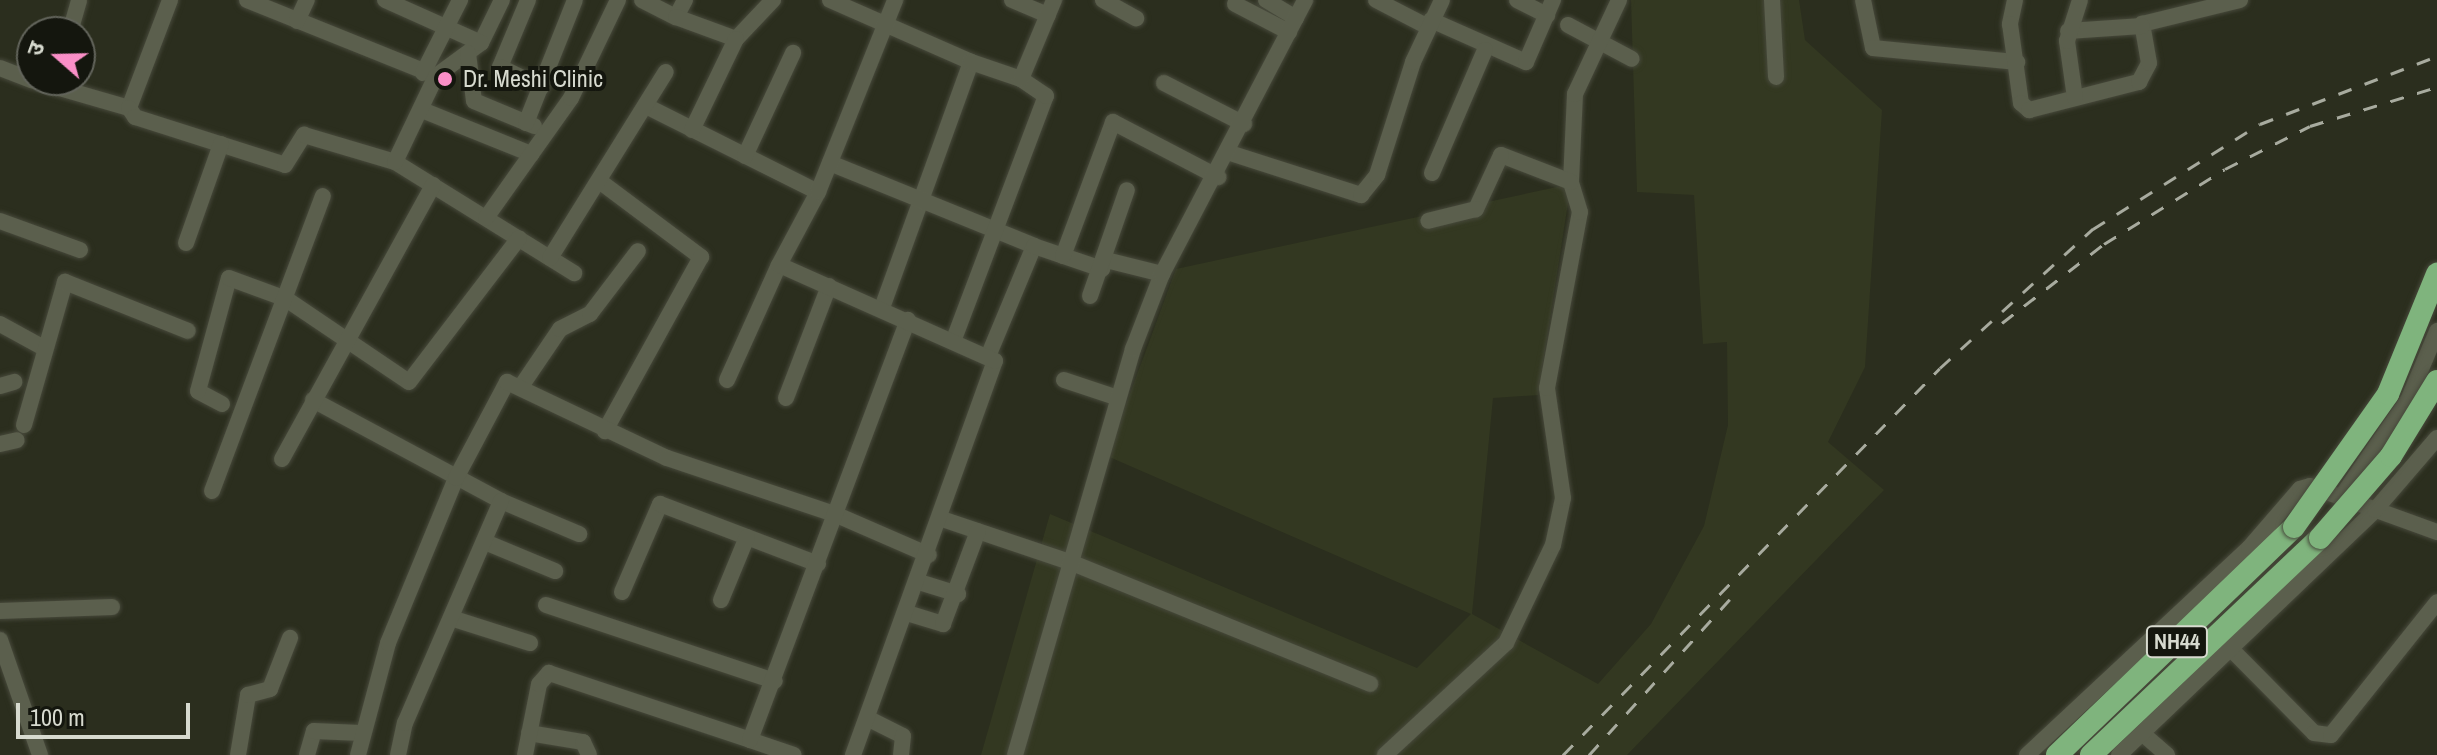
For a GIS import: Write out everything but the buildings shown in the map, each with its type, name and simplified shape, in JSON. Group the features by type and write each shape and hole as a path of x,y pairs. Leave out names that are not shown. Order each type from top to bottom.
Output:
{"highway":[{"name":"NH44","path":"2057,755 2294,527 2388,394 2437,274"},
{"name":"NH44","path":"2091,755 2320,538 2384,466 2437,381"}],"street":[{"path":"129,108 170,0"},
{"path":"247,0 267,4 297,21 429,75"},
{"path":"297,21 307,0"},
{"path":"385,0 405,4 449,26 474,48 474,101 547,132"},
{"path":"395,162 422,110 429,75 460,0"},
{"path":"429,75 474,48 502,0"},
{"path":"528,0 500,67 541,87"},
{"path":"526,123 575,0"},
{"path":"486,218 547,132 618,0"},
{"path":"642,0 676,17 736,39"},
{"path":"676,17 685,0"},
{"path":"692,130 736,39 773,0"},
{"path":"830,0 971,62 1021,79 1046,96 954,339"},
{"path":"727,380 779,265 818,192 895,0"},
{"path":"1013,0 1051,7 1021,79"},
{"path":"1103,0 1136,18"},
{"path":"1266,0 1293,25"},
{"path":"1015,755 1118,398 1162,274 1218,177 1305,0"},
{"path":"1376,0 1485,50 1526,62 1550,8 1517,0"},
{"path":"1230,153 1361,195 1377,175 1430,24 1442,0"},
{"path":"1385,755 1498,654 1559,527 1562,471 1547,388 1580,212 1571,182 1573,103 1619,0"},
{"path":"1772,0 1776,77"},
{"path":"1863,0 1873,48 2017,62"},
{"path":"2015,0 2010,24 2025,109 2144,79 2149,63 2142,26"},
{"path":"2075,98 2068,31 2080,0"},
{"path":"2068,31 2142,26 2175,7 2240,0"},
{"path":"1235,4 1293,25"},
{"path":"1568,25 1632,59"},
{"path":"1432,173 1485,50"},
{"path":"745,156 793,53"},
{"path":"882,308 971,62"},
{"path":"550,258 602,183 666,72"},
{"path":"1164,83 1244,124"},
{"path":"92,96 129,108 135,117 288,165 306,135 395,162 574,273"},
{"path":"646,106 818,192"},
{"path":"422,110 531,154"},
{"path":"1063,256 1113,122 1218,177"},
{"path":"186,243 221,144"},
{"path":"1428,221 1476,209 1501,155 1571,182"},
{"path":"830,163 920,204 1063,256 1162,274"},
{"path":"602,183 701,257 605,431"},
{"path":"282,459 433,185"},
{"path":"1090,296 1104,264 1127,190"},
{"path":"212,491 323,196"},
{"path":"0,221 80,250"},
{"path":"222,404 198,391 227,281 286,299 412,381 519,238"},
{"path":"989,354 1034,246"},
{"path":"522,385 560,329 590,314 638,251"},
{"path":"779,265 989,354 994,366 929,555 853,755"},
{"path":"14,437 65,282 188,331"},
{"path":"786,398 829,286"},
{"path":"750,740 775,681 908,320"},
{"path":"0,324 44,348"},
{"path":"2341,497 2408,400 2437,331"},
{"path":"1064,380 1118,398"},
{"path":"358,755 361,733 388,643 456,478 502,387 522,385 605,431 837,515 929,555"},
{"path":"313,400 501,501 579,534"},
{"path":"2119,755 2375,510 2437,438"},
{"path":"2027,755 2249,548 2300,489 2341,497 2437,532"},
{"path":"398,755 405,723 501,501"},
{"path":"622,592 658,505 818,564"},
{"path":"942,519 1070,562 1370,684"},
{"path":"907,613 942,625 958,594 978,531"},
{"path":"721,600 747,537"},
{"path":"485,542 555,571"},
{"path":"919,582 958,594"},
{"path":"2231,649 2314,733 2331,735 2437,602"},
{"path":"546,605 775,681"},
{"path":"0,611 112,607"},
{"path":"451,618 530,643"},
{"path":"238,755 248,695 270,689 290,638"},
{"path":"0,640 6,675 40,755"},
{"path":"525,755 539,684 549,673 794,755"},
{"path":"867,718 903,736 901,755"},
{"path":"307,755 314,731 361,733"},
{"path":"529,733 583,742 589,755"},
{"path":"2143,734 2167,755"}],"shaded area":[{"path":"1631,0 1799,0 1805,40 1882,110 1865,367 1828,442 1884,490 1627,755 981,755 1050,514 1417,668 1471,614 1107,456 1176,269 1571,184 1538,395 1493,398 1472,614 1598,684 1651,624 1704,526 1728,425 1727,342 1703,344 1694,195 1637,192"}],"railway":[{"path":"1563,755 1940,368 2093,229 2260,124 2437,56"},
{"path":"2002,323 2104,244 2225,169 2310,126 2437,87"},
{"path":"1589,755 1730,599"}],"place":[{"name":"Dr. Meshi Clinic","path":"445,79"}]}
